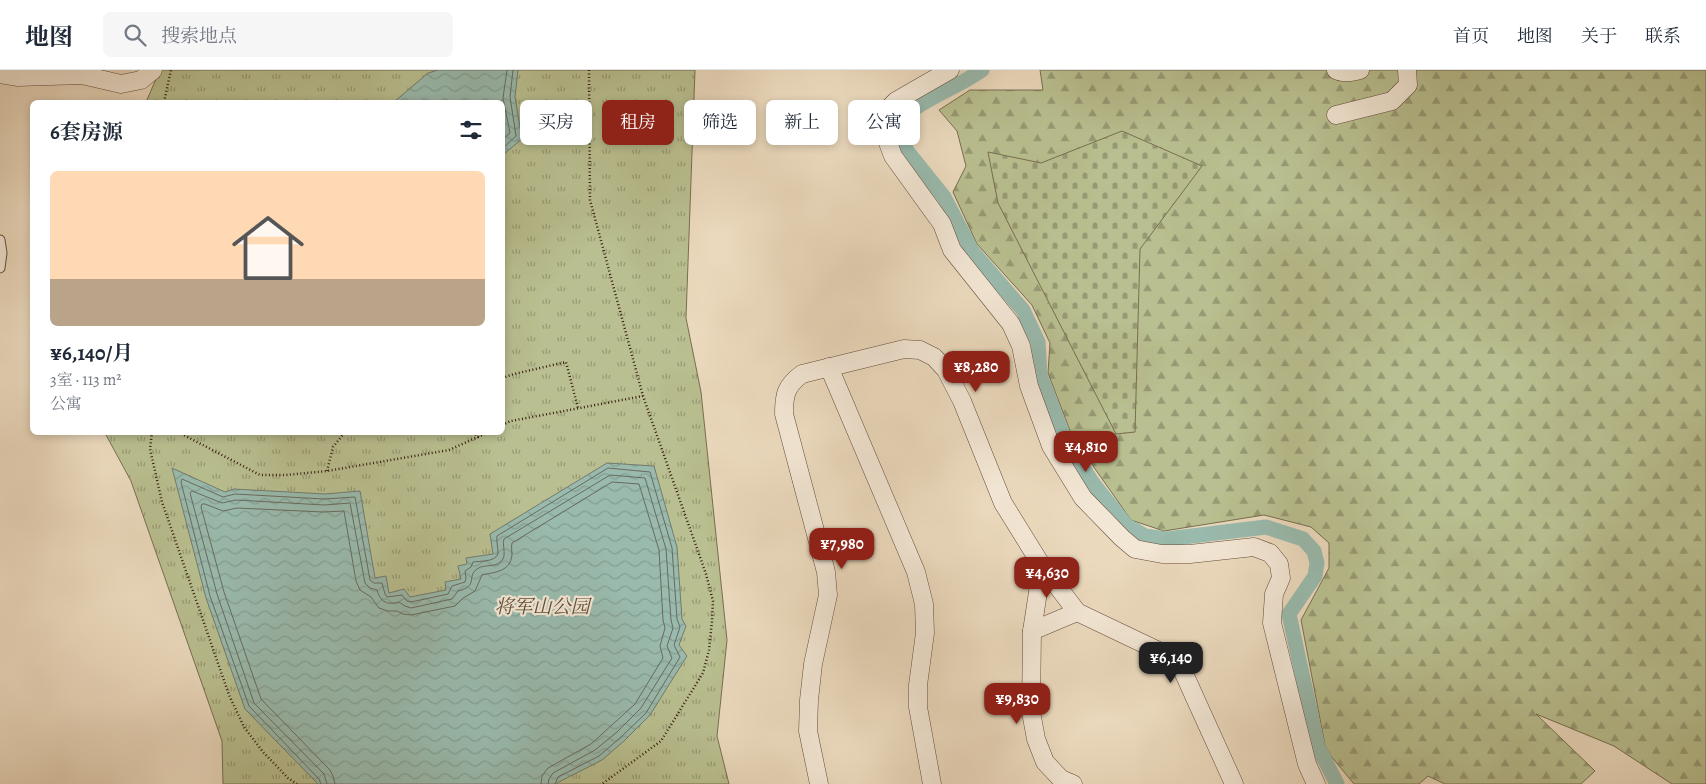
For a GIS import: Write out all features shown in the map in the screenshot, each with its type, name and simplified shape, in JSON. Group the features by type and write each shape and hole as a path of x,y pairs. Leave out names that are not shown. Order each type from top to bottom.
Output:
{"street":[{"path":"0,74 18,77 82,75 121,84 141,80 153,70"},
{"path":"950,70 896,101 888,109 885,119 887,140 893,156 942,224 952,250 1011,324 1021,346 1029,386 1051,446 1083,498 1122,538 1136,549 1162,554 1190,554 1254,546 1270,553 1279,564 1281,578 1274,594 1272,624 1307,764 1316,784"},
{"path":"1336,70 1339,72 1360,70"},
{"path":"1336,115 1392,101 1408,86 1407,70"},
{"path":"820,784 808,731 813,664 828,596 826,572 784,414 784,397 791,382 802,374 904,349 920,350 934,357 946,370 962,401 1003,504 1042,566 1078,612 1165,654 1180,667 1234,784"},
{"path":"829,368 916,572 924,604 925,633 918,685 918,707 932,784"},
{"path":"1042,566 1032,631 1031,712 1036,739 1045,762 1061,779 1073,784"},
{"path":"1032,631 1078,612"}],"lane":[{"path":"0,240 2,253 0,268"}],"path":[{"path":"164,100 171,70"},
{"path":"589,70 590,200 642,396 706,574 713,601 709,650 703,673 661,741 602,784"},
{"path":"505,377 566,362 578,408"},
{"path":"505,424 642,396"},
{"path":"152,435 150,449 162,502 229,695 244,727 263,752 288,778 297,784"},
{"path":"184,435 260,475 286,475 327,471 449,450 484,435"},
{"path":"327,471 333,447 343,435"},
{"path":"476,435 479,438"}],"green space":[{"name":"将军山公园","path":"160,70 695,70 694,100 684,100 684,145 692,145 686,318 701,392 727,640 717,736 729,784 223,784 222,741 131,481 106,435 505,435 505,100 147,100"},
{"path":"1040,70 1706,70 1706,784 1672,784 1614,746 1536,714 1595,771 1581,784 1445,784 1428,776 1419,784 1354,784 1326,750 1301,620 1329,568 1329,543 1311,527 1264,515 1164,531 1131,520 1072,436 1048,373 1050,343 1032,305 977,244 953,192 966,166 957,131 939,110 970,90 1043,90"},
{"path":"1122,131 1202,166 1140,249 1135,432 1116,434 998,203 988,152 1041,163"}],"water":[{"path":"438,70 518,70 515,97 520,127 520,141 505,153 505,100 396,100 428,73"},
{"path":"607,463 654,466 677,547 682,619 686,626 679,645 687,656 650,715 602,760 555,784 318,784 245,709 206,598 172,468 225,492 234,489 325,494 360,491 375,578 386,576 389,593 404,589 410,597 446,590 445,582 461,579 458,566 467,564 466,558 493,554 490,534"}],"waterway":[{"path":"982,70 903,117 901,132 907,151 944,197 972,251 1023,310 1038,342 1040,375 1063,435 1092,482 1126,525 1145,536 1167,539 1266,527 1303,539 1314,551 1317,563 1315,576 1289,614 1318,747 1337,784"}]}
